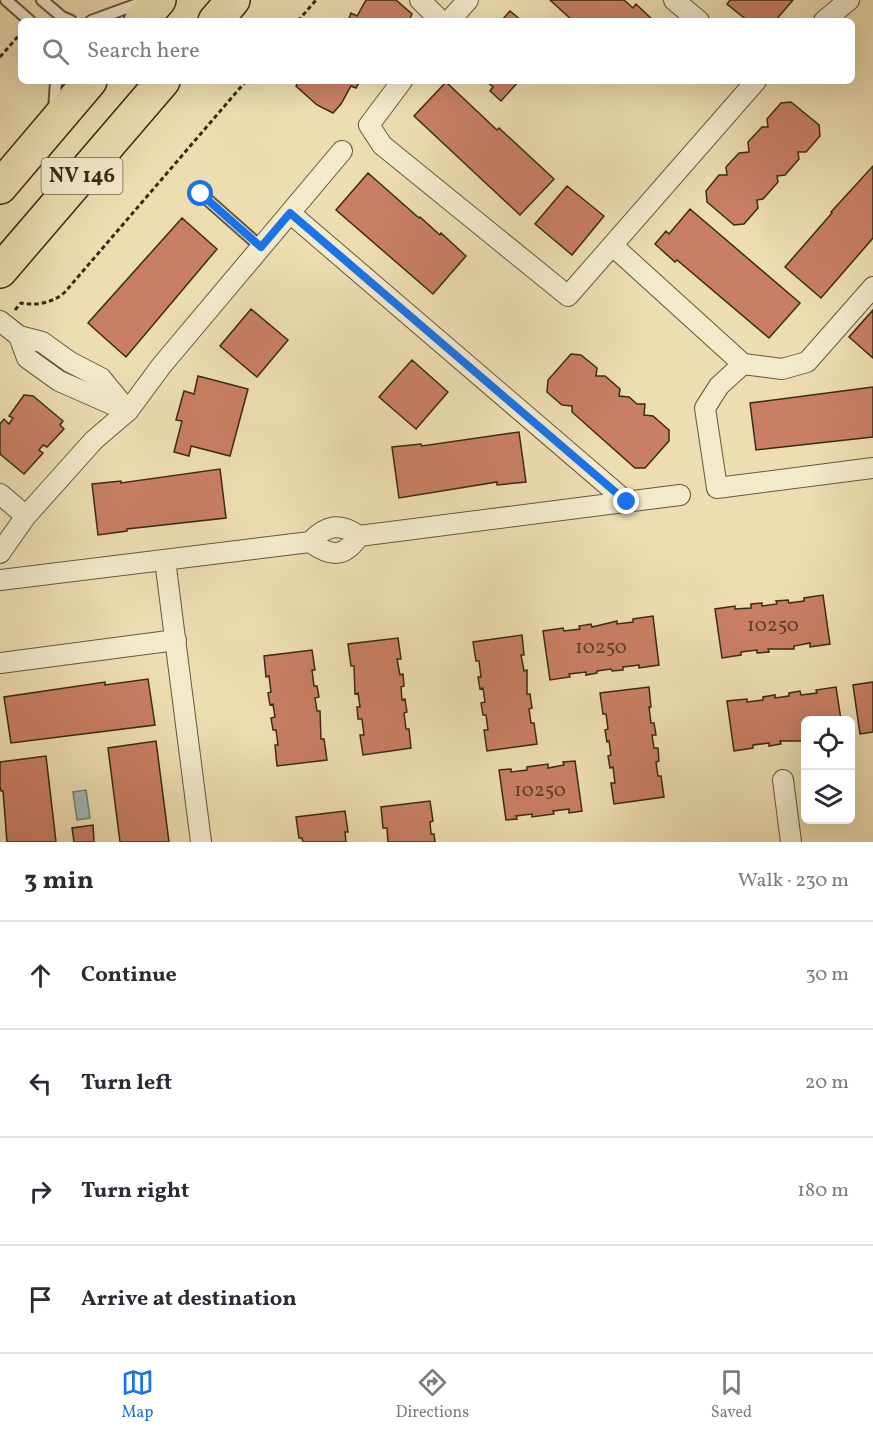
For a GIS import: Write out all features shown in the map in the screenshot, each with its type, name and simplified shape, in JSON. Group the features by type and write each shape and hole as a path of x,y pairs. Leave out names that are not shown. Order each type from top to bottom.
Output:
{"highway":[{"path":"144,18 159,0"},
{"path":"218,18 233,0"},
{"name":"NV 146","path":"0,187 87,84"},
{"name":"NV 146","path":"0,272 161,84"}],"street":[{"path":"420,0 438,18"},
{"path":"674,0 695,18"},
{"path":"828,18 849,0"},
{"path":"451,18 465,1"},
{"path":"400,84 369,125 382,145 568,296 753,84"},
{"path":"0,553 26,516 94,440 128,411 162,366 342,151"},
{"path":"290,213 627,502"},
{"path":"613,246 743,364 782,369 807,362 873,287"},
{"path":"0,321 19,336 42,342 70,362 100,378 128,411"},
{"path":"743,364 719,386 705,408 717,488 873,468"},
{"path":"0,494 26,516"},
{"path":"0,580 310,542 328,553 337,554 346,550 359,536 680,495"},
{"path":"165,560 201,842"},
{"path":"0,663 176,640"},
{"path":"783,780 791,842"}],"lane":[{"path":"6,0 27,18"},
{"path":"42,0 64,18"},
{"path":"100,18 149,0"},
{"path":"52,126 56,84"},
{"path":"201,194 261,247"}],"path":[{"path":"301,18 316,0"},
{"path":"0,57 18,36"},
{"path":"21,303 51,301 64,292 243,84"}],"water":[{"path":"86,790 90,818 77,820 73,792"}],"building":[{"path":"366,0 396,0 412,14 410,18 349,18 351,13 357,16"},
{"path":"550,0 624,0 633,8 636,4 651,18 570,18"},
{"path":"730,0 793,0 778,18 744,18 727,4"},
{"path":"510,11 518,18 504,18"},
{"path":"297,84 358,84 356,88 351,86 333,113 317,105 296,86"},
{"path":"444,84 448,84 554,179 520,215 414,116"},
{"path":"490,84 516,84 501,101 490,91 493,87"},
{"path":"791,102 819,125 820,136 806,152 798,152 799,159 785,175 777,176 778,182 763,199 757,200 758,208 744,224 734,225 707,202 706,191 719,175 727,175 726,167 739,153 749,152 748,142 762,127 768,127 767,119 781,103"},
{"path":"873,166 873,238 821,298 785,267"},
{"path":"368,173 466,256 433,294 336,210"},
{"path":"567,186 604,216 572,255 535,224"},
{"path":"690,209 800,303 769,338 655,244 666,231 669,234"},
{"path":"182,218 217,249 126,357 88,323"},
{"path":"251,309 288,340 257,377 220,346"},
{"path":"873,310 873,358 849,337"},
{"path":"571,354 581,355 597,368 596,376 605,376 620,389 619,396 629,397 637,404 645,404 644,415 653,416 669,430 669,441 645,468 635,468 572,412 572,406 562,405 547,392 548,380"},
{"path":"412,360 448,392 416,429 379,397"},
{"path":"198,376 248,389 230,456 191,446 189,456 174,452 182,421 176,420 184,391 194,394"},
{"path":"873,387 873,437 756,450 750,403"},
{"path":"24,395 33,396 63,421 60,425 64,429 47,447 43,445 39,450 43,453 24,474 0,454 0,424 4,419 9,424 13,418 9,416"},
{"path":"519,432 526,482 497,485 497,482 399,498 392,447 421,444 422,446"},
{"path":"220,469 226,518 127,529 127,531 98,535 92,484 121,481 121,483"},
{"path":"823,595 830,644 810,647 810,643 794,646 794,649 768,649 769,652 757,653 757,650 741,652 741,655 722,658 715,609 735,606 735,609 751,608 751,604 762,603 762,606 788,600 789,603"},
{"path":"653,616 659,665 639,668 639,665 623,667 623,670 612,671 611,669 586,675 586,672 569,674 570,677 550,680 543,631 563,628 564,631 580,629 579,626 591,624 592,627 617,621 617,624 633,622 633,619"},
{"path":"522,635 524,655 521,655 524,671 527,670 527,694 530,694 532,708 529,709 537,744 487,751 484,730 488,730 486,715 483,715 481,703 485,702 483,688 480,689 479,661 476,661 473,642"},
{"path":"398,638 401,659 397,659 400,675 403,674 402,700 405,699 407,712 404,713 411,748 363,755 360,735 364,735 362,719 358,719 357,707 360,707 358,693 355,694 354,666 351,666 348,644"},
{"path":"312,650 315,670 312,670 314,686 317,686 319,697 315,698 317,711 320,711 321,739 324,739 327,760 277,766 275,745 278,745 276,730 273,730 271,718 275,717 273,704 270,705 268,693 271,692 269,676 266,677 264,656"},
{"path":"148,679 155,725 11,743 4,697 105,682 105,685"},
{"path":"873,682 873,732 860,734 853,685"},
{"path":"649,687 651,723 654,723 656,735 652,735 654,748 658,748 659,761 656,762 664,797 614,804 611,783 615,783 613,767 610,768 608,756 611,755 605,730 608,729 606,714 603,714 600,693"},
{"path":"836,687 840,716 801,716 801,741 780,741 781,744 769,746 769,743 753,745 753,748 734,751 727,701 747,699 747,702 763,700 763,697 775,695 775,698 789,696 789,693 800,691 801,695 817,693 816,690"},
{"path":"156,741 169,842 120,842 108,748"},
{"path":"46,756 56,842 7,842 3,791 0,787 0,762"},
{"path":"575,761 582,811 569,813 569,809 553,811 554,814 532,817 532,814 516,816 517,819 506,820 499,770 511,769 511,772 548,764 548,768 564,765 563,762"},
{"path":"430,801 433,821 430,822 431,834 434,834 435,842 388,842 387,828 383,828 381,807"},
{"path":"345,811 348,832 345,832 346,842 303,842 302,838 299,838 296,817"},
{"path":"93,825 94,842 74,842 72,828"}],"route":[{"path":"201,194 261,247 290,213 627,502"}]}
